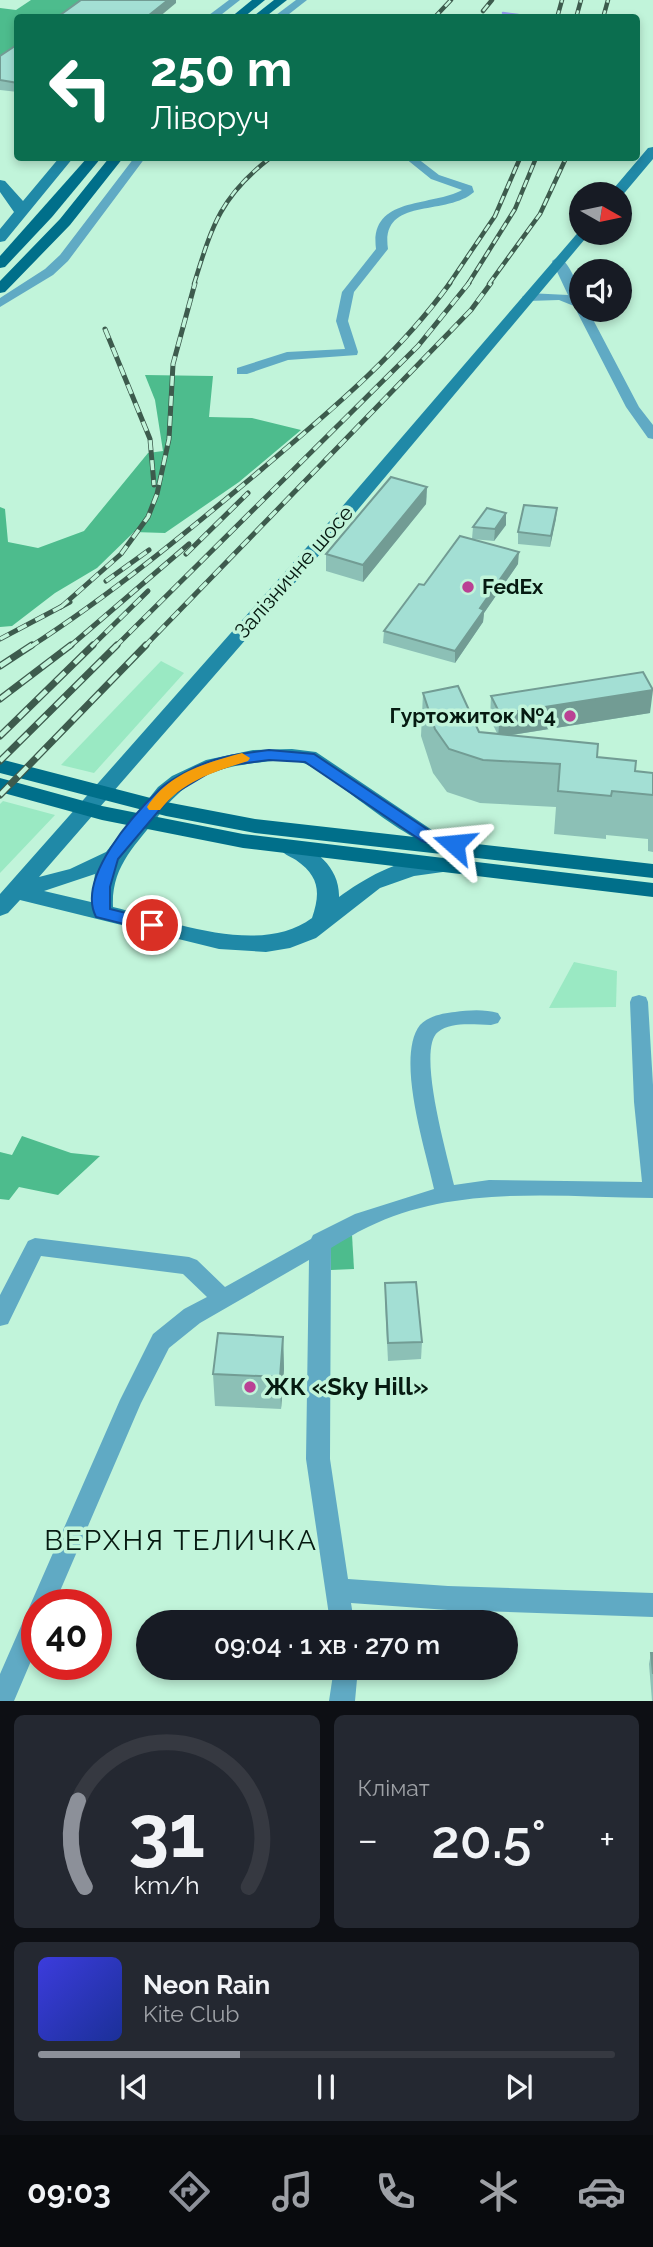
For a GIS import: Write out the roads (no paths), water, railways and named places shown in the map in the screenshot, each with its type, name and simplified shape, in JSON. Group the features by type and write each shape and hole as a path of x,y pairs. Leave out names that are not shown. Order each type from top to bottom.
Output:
{"main road":[{"path":"240,14 259,0"},
{"path":"262,14 281,0"},
{"path":"0,264 91,161"},
{"path":"0,289 65,222 114,161"},
{"path":"0,766 166,809 289,847 653,890"},
{"path":"0,785 102,813 249,833 653,871"}],"street":[{"path":"216,14 235,0"},
{"path":"283,14 302,0"},
{"path":"628,182 652,155"},
{"path":"0,239 64,161"},
{"path":"0,303 49,272 64,258 137,161"},
{"path":"242,371 286,356 352,352 342,321 348,292 382,249 380,234 388,217 400,209 435,206 468,192 468,188 463,184 424,171 414,161"},
{"path":"0,184 16,201 21,212"},
{"name":"Залізничне шосе","path":"0,908 328,534 572,245"},
{"path":"558,261 569,284"},
{"path":"528,296 561,296 569,301"},
{"path":"588,322 633,407 653,435"},
{"path":"102,912 102,887 111,858 166,791 181,781 229,761 278,755 309,757 428,837 512,856"},
{"path":"289,847 316,862 330,885 329,902 321,923"},
{"path":"15,891 77,874 111,858"},
{"path":"15,891 243,944 290,940 321,923 372,883 412,869 446,866"},
{"path":"49,1589 131,1400 161,1341 192,1316 320,1241 362,1220 446,1194 489,1188 653,1190 644,1102 639,1002"},
{"path":"446,1194 424,1100 422,1037 428,1028 451,1019 492,1018"},
{"path":"320,1241 318,1460 340,1610"},
{"path":"0,1317 35,1247 189,1266 223,1299"},
{"path":"337,1590 448,1598 653,1605"},
{"path":"1,1701 21,1654"},
{"path":"342,1701 344,1680"}],"waterway":[{"path":"503,13 510,14"}],"railway":[{"path":"438,14 451,0"},
{"path":"483,11 492,0"},
{"path":"558,14 562,0"},
{"path":"577,14 581,0"},
{"path":"604,14 608,0"},
{"path":"194,284 206,245 220,214 240,186 266,161"},
{"path":"449,284 495,216 519,161"},
{"path":"468,284 515,209 535,161"},
{"path":"489,284 540,214 565,161"},
{"path":"62,606 121,554 148,517 157,494 169,439 173,364 195,283"},
{"path":"30,647 149,562 313,426 362,382 408,335 450,283"},
{"path":"115,647 418,346 469,283"},
{"path":"144,647 471,310 491,283"},
{"path":"105,329 150,439 154,485"},
{"path":"186,554 248,493"},
{"path":"69,647 189,544"},
{"path":"106,581 149,550"},
{"path":"91,647 148,591"},
{"path":"62,606 70,602"},
{"path":"0,639 62,606"},
{"path":"0,666 32,645"},
{"path":"0,699 71,645"},
{"path":"0,736 93,645"},
{"path":"0,761 117,645"},
{"path":"0,795 146,645"}],"place":[{"name":"FedEx","path":"468,587"},
{"name":"Гуртожиток №4","path":"570,716"},
{"name":"ЖК «Sky Hill»","path":"250,1387"}],"district":[{"name":"ВЕРХНЯ ТЕЛИЧКА","path":"181,1540"}]}
